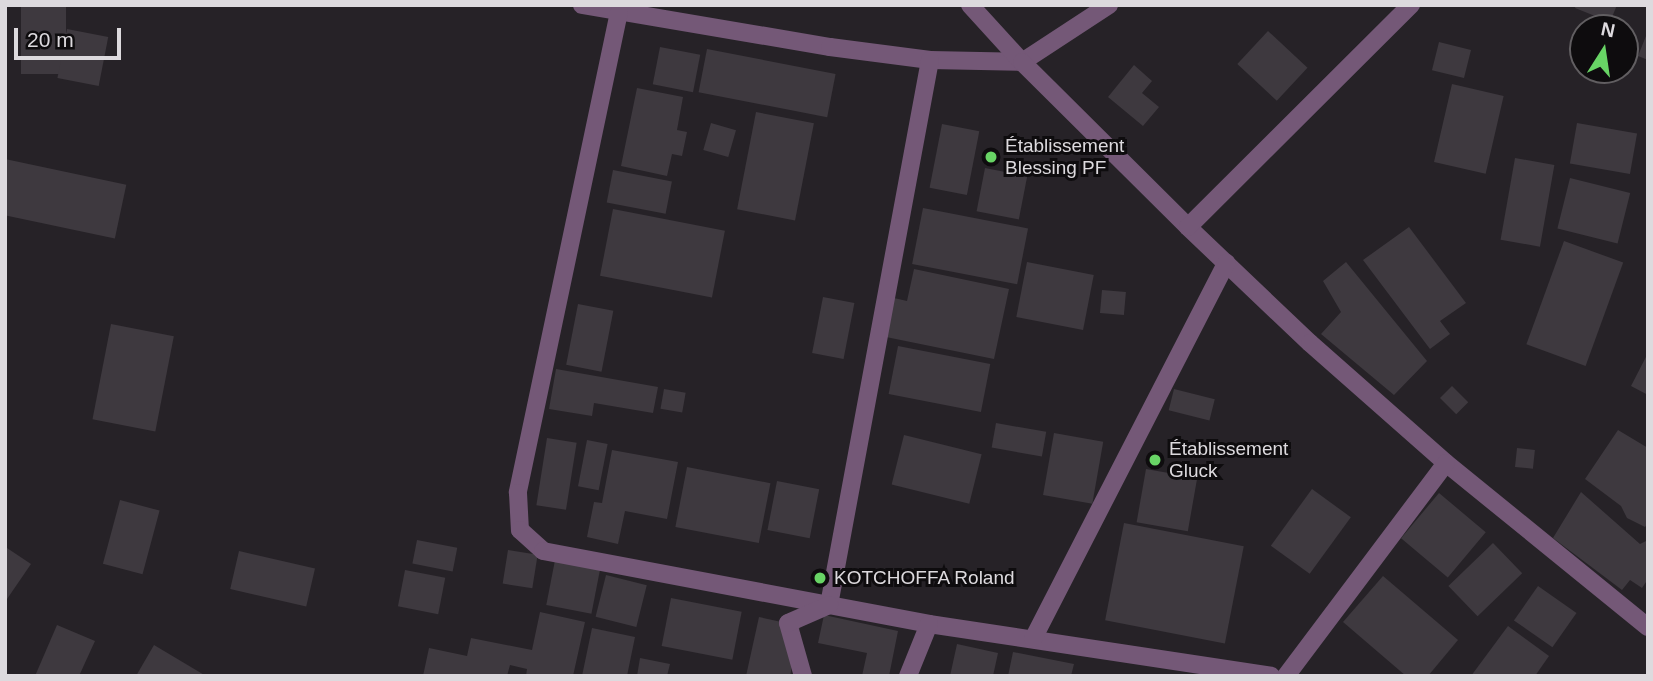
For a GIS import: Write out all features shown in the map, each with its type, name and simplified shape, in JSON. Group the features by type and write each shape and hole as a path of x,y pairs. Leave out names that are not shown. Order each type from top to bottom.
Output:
{"street":[{"path":"582,5 817,45 930,60 1022,62 1109,5"},
{"path":"970,5 1022,62 1310,344 1446,463 1648,627"},
{"path":"1188,227 1411,5"},
{"path":"619,12 518,493 520,530 543,551 929,624 1271,676"},
{"path":"829,605 930,60"},
{"path":"1033,639 1226,263"},
{"path":"1286,676 1446,463"},
{"path":"803,676 788,623 829,605"},
{"path":"908,676 929,624"}],"building":[{"path":"21,5 66,5 66,74 21,74"},
{"path":"1576,5 1617,5 1613,14 1590,14 1575,8"},
{"path":"67,29 108,37 99,86 57,78"},
{"path":"1268,31 1307,68 1277,101 1237,64"},
{"path":"1648,31 1648,60 1639,56"},
{"path":"1439,42 1471,50 1464,78 1432,70"},
{"path":"660,47 700,55 693,92 653,84"},
{"path":"707,49 836,74 827,117 699,92"},
{"path":"1134,65 1152,81 1142,93 1159,107 1143,126 1108,97"},
{"path":"1452,84 1504,96 1486,174 1434,162"},
{"path":"637,88 683,97 677,130 687,132 682,156 672,154 667,176 621,166"},
{"path":"756,112 814,123 795,220 737,209"},
{"path":"711,123 736,130 728,157 703,150"},
{"path":"1577,123 1637,134 1630,174 1570,163"},
{"path":"942,124 979,131 967,195 930,188"},
{"path":"1515,158 1554,165 1540,247 1501,240"},
{"path":"5,159 126,185 115,239 5,215"},
{"path":"985,168 1027,176 1019,219 977,211"},
{"path":"613,170 672,181 666,214 607,202"},
{"path":"1570,178 1630,193 1618,243 1557,228"},
{"path":"923,208 1028,228 1017,284 912,264"},
{"path":"613,209 725,231 712,298 600,276"},
{"path":"1409,227 1466,303 1440,321 1450,334 1430,349 1363,260"},
{"path":"1564,241 1623,263 1586,366 1526,344"},
{"path":"1027,262 1094,275 1083,330 1016,317"},
{"path":"1346,262 1427,361 1394,395 1321,334 1341,312 1323,281"},
{"path":"914,269 1009,289 994,359 886,337 894,298 907,301"},
{"path":"1102,290 1126,292 1124,315 1100,313"},
{"path":"823,297 854,303 844,359 812,353"},
{"path":"578,304 613,311 602,372 566,365"},
{"path":"111,324 174,336 155,431 92,419"},
{"path":"898,346 990,364 981,412 889,394"},
{"path":"1648,353 1648,395 1631,386"},
{"path":"556,369 658,387 653,413 594,403 592,416 549,409"},
{"path":"1452,386 1468,402 1456,414 1440,398"},
{"path":"664,389 686,393 682,413 661,409"},
{"path":"1174,389 1215,399 1209,421 1169,410"},
{"path":"996,423 1046,432 1042,456 992,448"},
{"path":"1618,430 1648,448 1648,523 1645,527 1627,518 1621,506 1585,479"},
{"path":"1054,433 1103,442 1092,504 1043,495"},
{"path":"904,435 982,454 969,504 892,484"},
{"path":"547,438 577,443 566,510 536,505"},
{"path":"587,440 608,444 599,490 578,486"},
{"path":"1517,448 1535,450 1533,469 1515,467"},
{"path":"612,450 678,462 667,519 625,511 618,544 587,537 594,502 602,503"},
{"path":"687,467 770,483 759,543 675,527"},
{"path":"1146,469 1197,478 1188,531 1137,522"},
{"path":"777,481 819,489 810,538 767,530"},
{"path":"1312,489 1351,517 1310,574 1271,546"},
{"path":"1581,492 1640,544 1648,540 1648,579 1642,588 1630,580 1622,590 1553,538"},
{"path":"1439,493 1486,532 1448,577 1401,538"},
{"path":"120,500 160,511 143,574 103,564"},
{"path":"1124,523 1244,546 1225,643 1105,620"},
{"path":"417,540 457,548 453,571 412,564"},
{"path":"1493,543 1522,573 1478,616 1448,586"},
{"path":"7,548 31,564 5,602 5,551"},
{"path":"508,550 538,555 532,588 503,584"},
{"path":"239,551 315,569 306,607 230,589"},
{"path":"556,555 601,564 591,614 546,605"},
{"path":"405,570 445,578 438,614 398,606"},
{"path":"606,575 647,585 636,627 596,617"},
{"path":"1383,576 1458,640 1428,676 1406,676 1343,622"},
{"path":"1538,586 1577,613 1552,647 1514,620"},
{"path":"671,598 742,612 732,660 662,646"},
{"path":"540,612 585,622 573,676 526,676 527,669 510,665 507,676 423,676 429,648 467,656 471,638 532,650"},
{"path":"824,615 898,631 889,676 862,676 867,653 818,643"},
{"path":"759,617 800,626 790,676 746,676"},
{"path":"57,625 95,641 79,676 35,676"},
{"path":"1508,626 1549,656 1535,676 1471,676"},
{"path":"592,628 635,637 627,676 582,676"},
{"path":"957,644 998,653 993,676 950,676"},
{"path":"154,645 206,676 136,676"},
{"path":"1013,652 1074,664 1071,676 1008,676"},
{"path":"640,658 670,664 667,676 637,676"}],"place":[{"name":"Établissement Blessing PF","path":"991,157"},
{"name":"Établissement Gluck","path":"1155,460"},
{"name":"KOTCHOFFA Roland","path":"820,578"}]}
